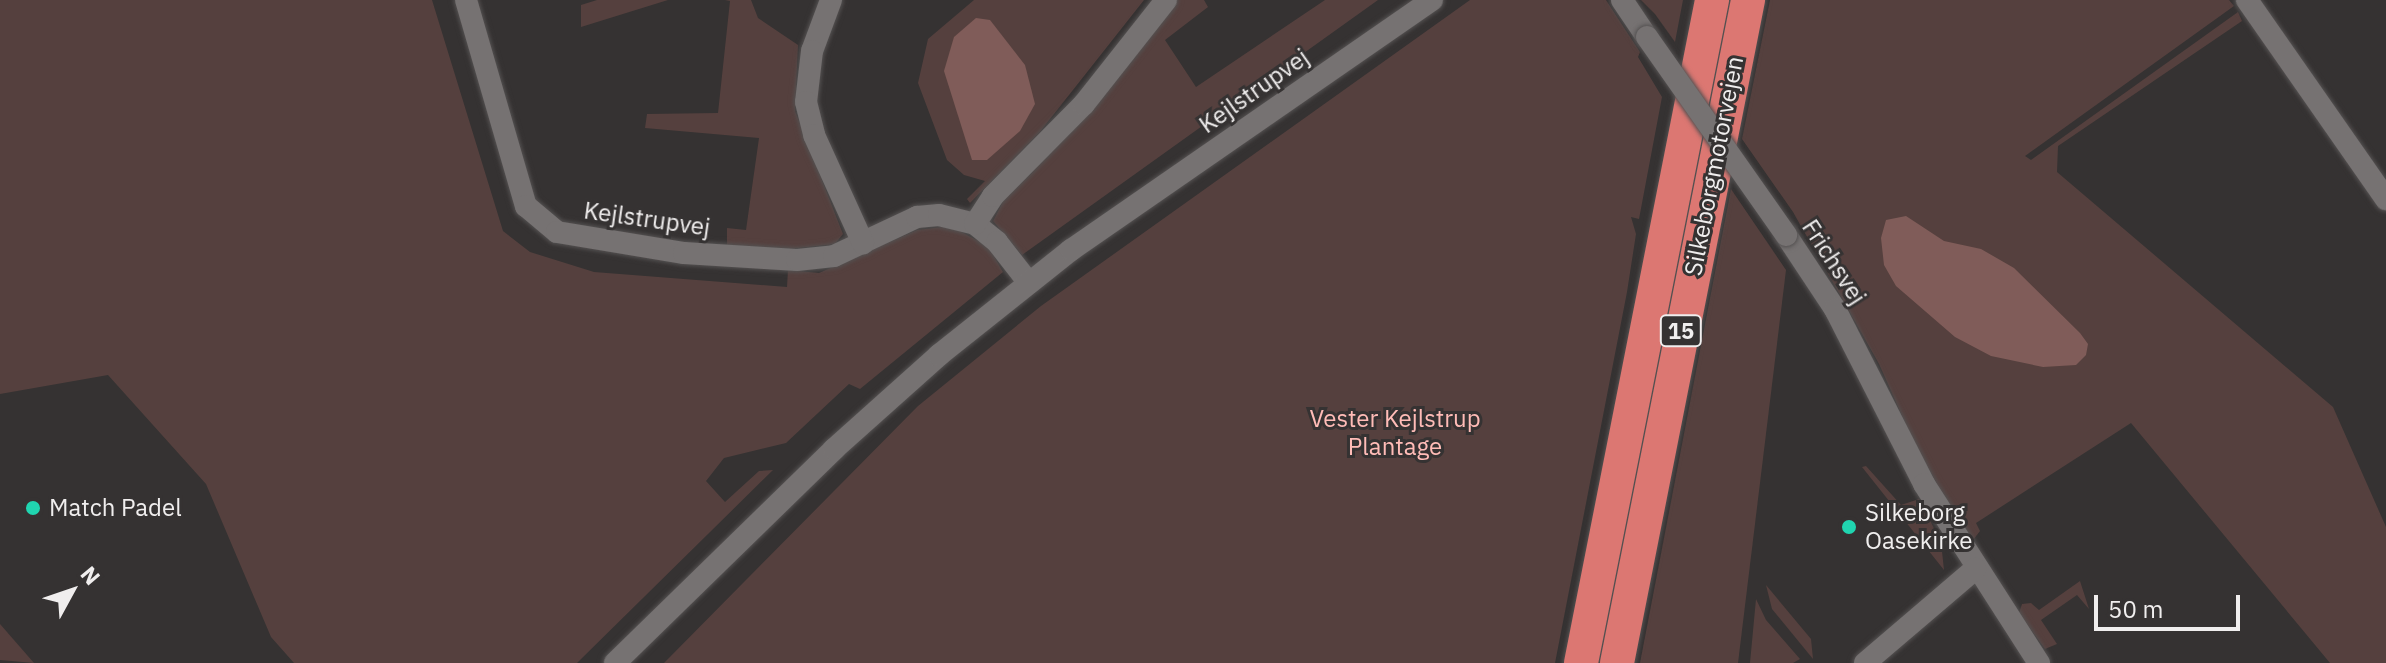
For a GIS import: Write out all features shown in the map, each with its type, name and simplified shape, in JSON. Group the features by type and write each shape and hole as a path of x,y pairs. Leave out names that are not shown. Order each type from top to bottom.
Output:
{"highway":[{"name":"Silkeborgmotorvejen","path":"1581,663 1712,0"},
{"name":"Silkeborgmotorvejen","path":"1617,663 1748,0"}],"street":[{"name":"Kejlstrupvej","path":"466,0 526,206 557,232 684,253 797,260 834,256 928,215 975,224"},
{"path":"831,0 812,51 806,102 814,135 863,243"},
{"path":"1029,283 997,242 975,224 993,196 1084,104 1166,0"},
{"name":"Kejlstrupvej","path":"615,663 910,378 1029,283 1432,0"},
{"name":"Frichsvej","path":"1622,0 1835,309 1924,484 1975,569 2039,663"},
{"path":"2247,0 2386,199"},
{"path":"1865,663 1975,569"}],"green space":[{"path":"0,0 432,0 503,231 530,252 594,272 787,287 788,270 819,273 917,230 950,226 988,246 1003,272 860,389 849,384 786,443 724,458 706,481 725,502 759,471 773,470 577,663 294,663 271,637 206,484 108,375 0,394"},
{"path":"597,0 668,0 581,27 581,5"},
{"path":"725,0 751,0 758,18 798,45 795,111 843,234 835,244 780,250 727,247 727,228 746,230 759,138 645,128 647,114 718,113 730,1"},
{"path":"974,0 1144,0 1039,133 970,203 967,199 985,181 964,175 947,160 918,83 928,39"},
{"path":"1174,0 1204,0 1208,7 1165,40 1196,87 1325,0 1378,0 1022,255 993,221 1007,194 1031,174"},
{"name":"Vester Kejlstrup Plantage","path":"1470,0 1606,0 1640,52 1638,57 1662,97 1639,219 1631,217 1636,234 1627,292 1555,663 664,663 918,406 1041,306"},
{"path":"1641,0 1683,0 1675,42 1655,14"},
{"path":"1770,0 2229,0 2234,6 2025,156 2031,160 2238,12 2242,21 2058,146 2057,172 2333,407 2386,527 2386,663 2330,663 2131,423 1976,523 1980,531 1970,544 1912,438 1879,364 1793,212 1742,139"},
{"path":"1731,189 1786,270 1738,663 1640,663"},
{"path":"1866,466 1901,505 1919,499 1941,542 1944,570 1862,467"},
{"path":"2080,581 2089,609 2077,595 2041,620 2057,644 2045,649 2019,613 2022,604 2031,603 2039,610"},
{"path":"1766,585 1811,639 1813,659 1772,609"},
{"path":"1756,599 1766,620 1800,659 1793,663 1750,663"},
{"path":"0,624 34,663 0,660"}],"shaded area":[{"path":"976,18 990,20 1025,65 1035,104 1020,131 987,160 972,160 944,71 954,37"},
{"path":"1906,216 1944,241 1981,249 2014,268 2080,333 2088,344 2086,355 2076,365 2043,367 1991,356 1955,337 1896,286 1884,265 1881,238 1886,220"}],"place":[{"name":"Match Padel","path":"33,508"},
{"name":"Silkeborg Oasekirke","path":"1849,527"}]}
